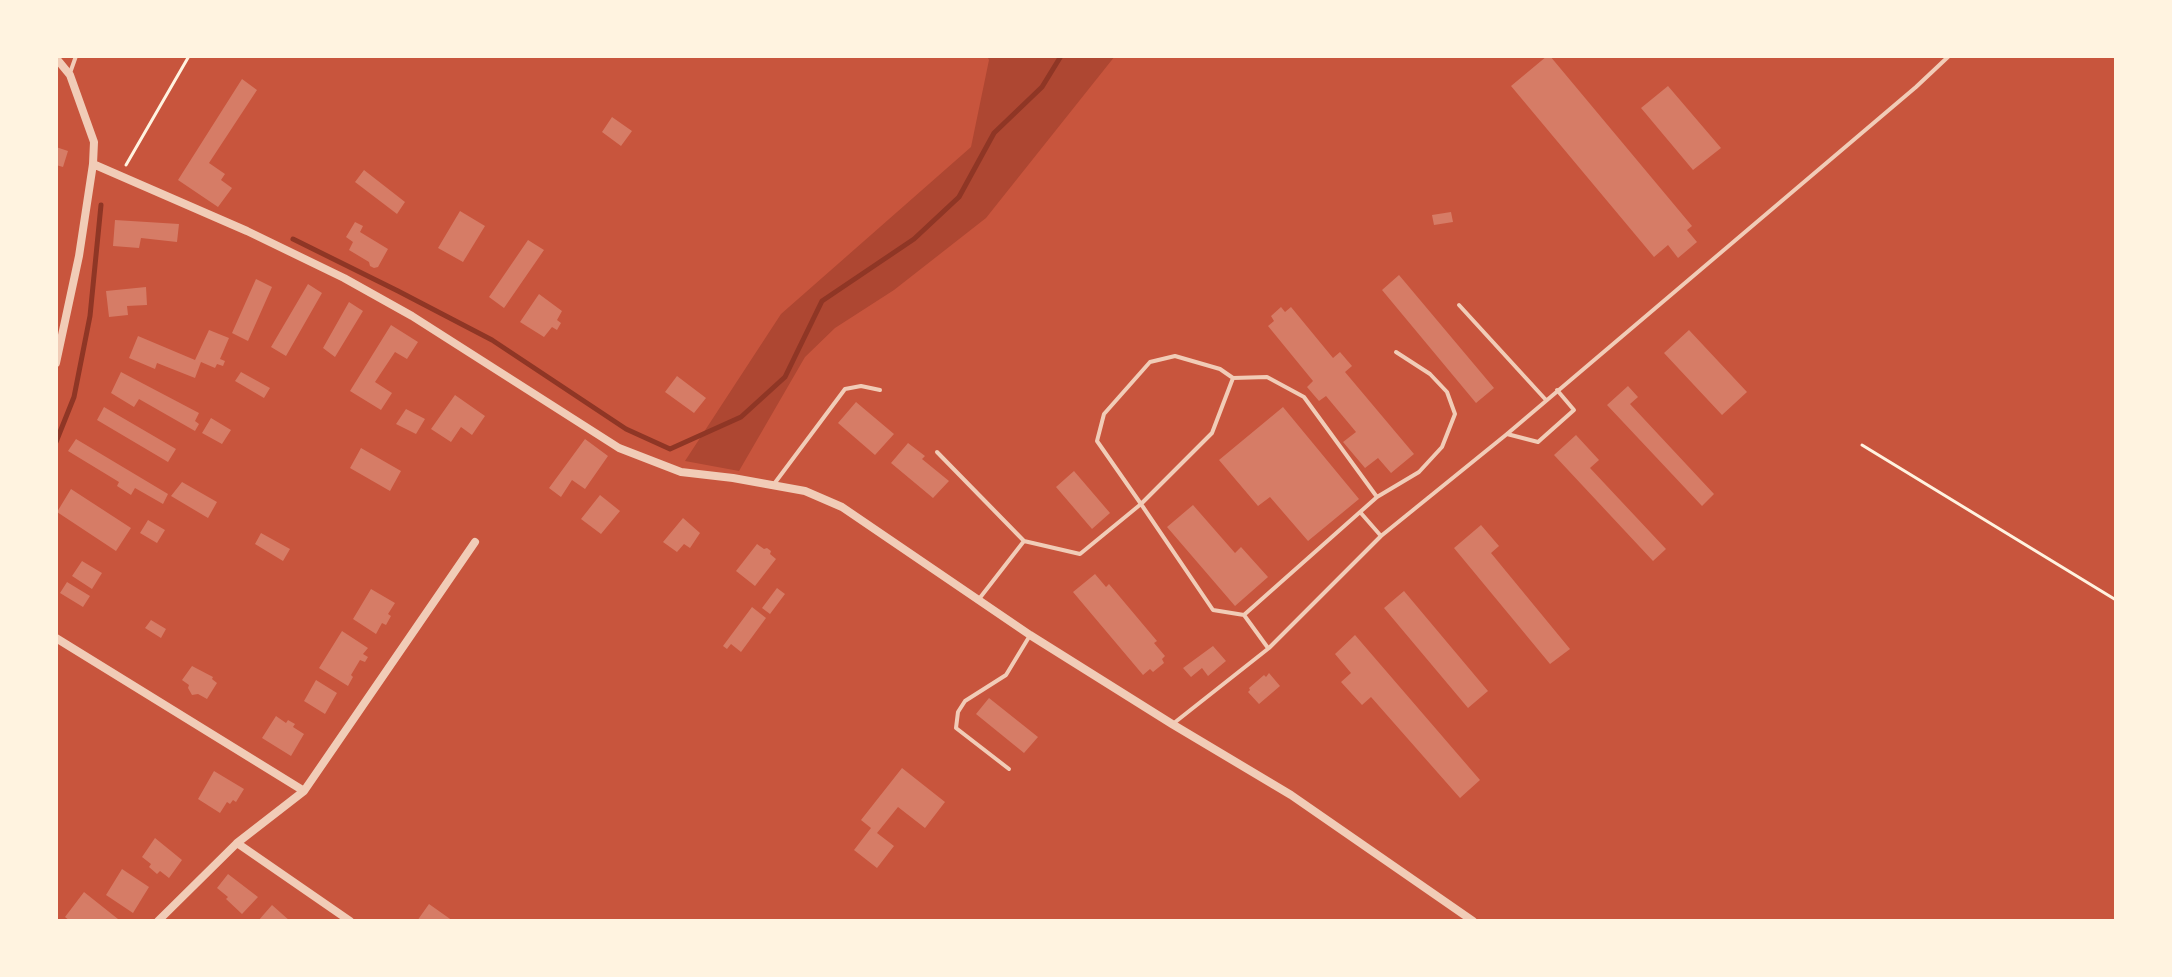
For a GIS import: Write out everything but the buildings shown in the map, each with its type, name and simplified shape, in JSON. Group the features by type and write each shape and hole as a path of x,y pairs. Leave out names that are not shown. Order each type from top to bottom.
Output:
{"street":[{"path":"56,58 70,75 94,142 79,256 56,363"},
{"path":"93,164 247,231 344,278 412,316 619,448 681,472 805,491 842,507 1030,635 1291,795 1473,921"},
{"path":"158,921 237,843 304,791 475,542"},
{"path":"56,638 304,791"},
{"path":"237,843 350,921"}],"lane":[{"path":"70,75 76,56"},
{"path":"1172,724 1269,648 1381,536 1507,434 1949,56"},
{"path":"1459,305 1546,400"},
{"path":"1244,615 1377,497 1419,472 1442,447 1455,414 1447,392 1430,374 1396,352"},
{"path":"1269,648 1244,615 1213,610 1097,441 1104,414 1150,362 1175,356 1220,369 1233,378 1267,377 1304,397 1377,497"},
{"path":"937,452 1024,541 1080,554 1141,504 1212,433 1233,378"},
{"path":"772,486 845,389 861,386 880,390"},
{"path":"1507,434 1538,442 1574,410 1557,390"},
{"path":"1360,512 1381,536"},
{"path":"979,599 1024,541"},
{"path":"1009,769 956,728 958,712 965,701 1006,675 1030,635"}],"path":[{"path":"120,175 189,56"},
{"path":"1862,445 2116,600"}],"shaded area":[{"path":"987,56 1115,56 986,218 894,290 835,328 805,357 739,471 685,461 781,314 971,147 989,60"}],"waterway":[{"path":"293,239 492,340 626,429 670,449 741,417 785,377 822,301 914,239 959,197 994,133 1042,87 1061,56"},
{"path":"56,442 74,397 90,316 101,205"}]}
